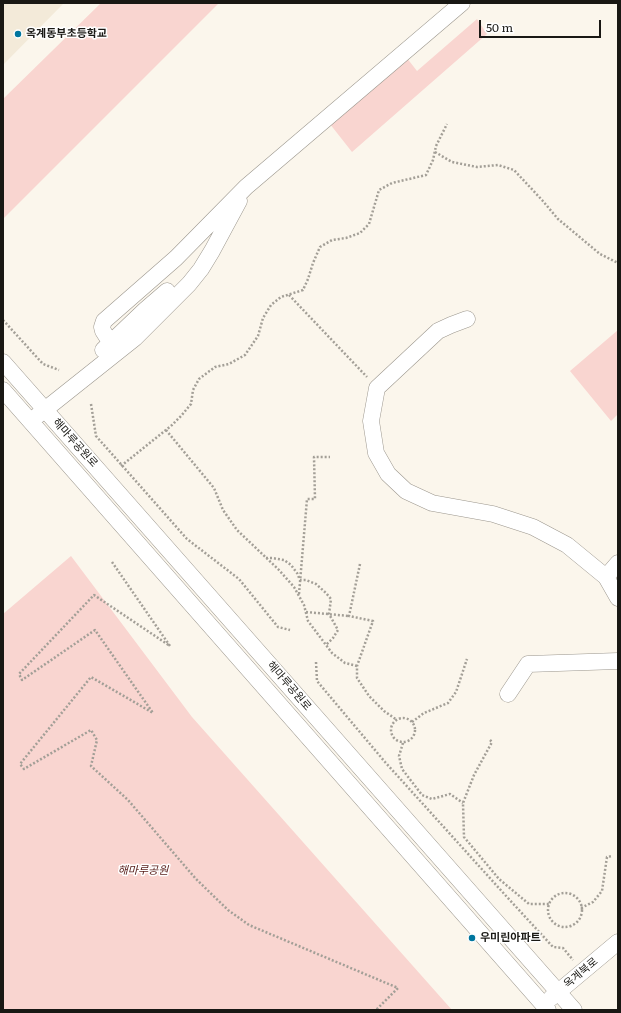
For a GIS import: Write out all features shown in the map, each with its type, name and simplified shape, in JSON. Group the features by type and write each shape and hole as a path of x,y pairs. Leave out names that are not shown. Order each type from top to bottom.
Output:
{"street":[{"path":"110,342 103,331 104,321 176,258 246,187 462,3"},
{"path":"31,422 110,342 168,291 188,271 246,187"},
{"path":"45,409 135,338 189,284 201,269 212,251 246,187"},
{"path":"176,258 188,271"},
{"path":"134,295 147,309"},
{"path":"467,319 438,331 377,388 371,421 376,454 388,474 406,492 432,503 493,514 533,527 567,545 606,577 618,598"},
{"name":"해마루공원로","path":"3,362 574,1010"},
{"name":"해마루공원로","path":"3,390 542,1008"},
{"path":"606,577 618,563"},
{"path":"508,694 528,664 618,661"},
{"name":"옥계북로","path":"542,1008 618,942"}],"path":[{"path":"121,466 172,425 191,404 193,390 199,379 215,367 229,364 244,354 258,336 263,318 270,305 281,297 303,290 320,247 332,240 346,238 360,233 369,224 379,190 392,183 426,175 433,160 436,146 447,124"},
{"path":"435,152 452,162 476,167 498,165 514,170 542,200 558,220 600,254 618,263"},
{"path":"289,295 377,388"},
{"path":"3,320 43,364 59,370"},
{"path":"91,404 96,436 121,466 187,539 239,580 278,627 290,630"},
{"path":"166,430 214,488 223,510 237,530 282,573 294,587 304,605 308,620 332,653 344,663 357,666"},
{"path":"298,595 307,498 315,499 314,457 330,457"},
{"path":"266,558 284,560 291,565 300,580"},
{"path":"112,562 170,646 94,595 19,674 22,680 95,630 153,713 91,677 20,764 24,769 91,730 97,740 91,766 128,800 196,879 228,910 249,925 398,988 376,1010"},
{"path":"350,616 360,564"},
{"path":"300,580 306,580 316,584 331,599 329,614 338,630 326,645"},
{"path":"306,612 350,616 373,621 362,648 357,666 357,678 369,696 384,711 397,720"},
{"path":"412,722 424,713 448,703 456,692 468,659"},
{"path":"316,662 317,681 385,762 553,947 563,948 583,972"},
{"path":"405,718 412,722 416,729 414,737 408,742 399,742 391,734 392,726 397,720 405,718"},
{"path":"490,740 492,742 474,775 464,803 464,837 499,879 529,904 549,904"},
{"path":"403,743 399,756 402,769 422,795 432,798 450,794 464,803"},
{"path":"581,908 593,902 602,890 607,858 612,856"},
{"path":"566,893 572,895 580,902 581,913 576,922 566,927 560,926 555,924 549,915 549,904 556,896 566,893"}],"shaded area":[{"name":"옥계동부초등학교","path":"3,3 64,3 3,65"}],"green space":[{"path":"101,3 219,3 3,219 3,99"},
{"path":"477,19 487,34 352,152 326,119 403,53 417,71"},
{"path":"618,330 618,414 611,421 570,371"},
{"name":"해마루공원","path":"71,556 192,717 452,1010 3,1010 3,614"}],"place":[{"name":"옥계동부초등학교","path":"18,34"},
{"name":"우미린아파트","path":"472,938"}]}
